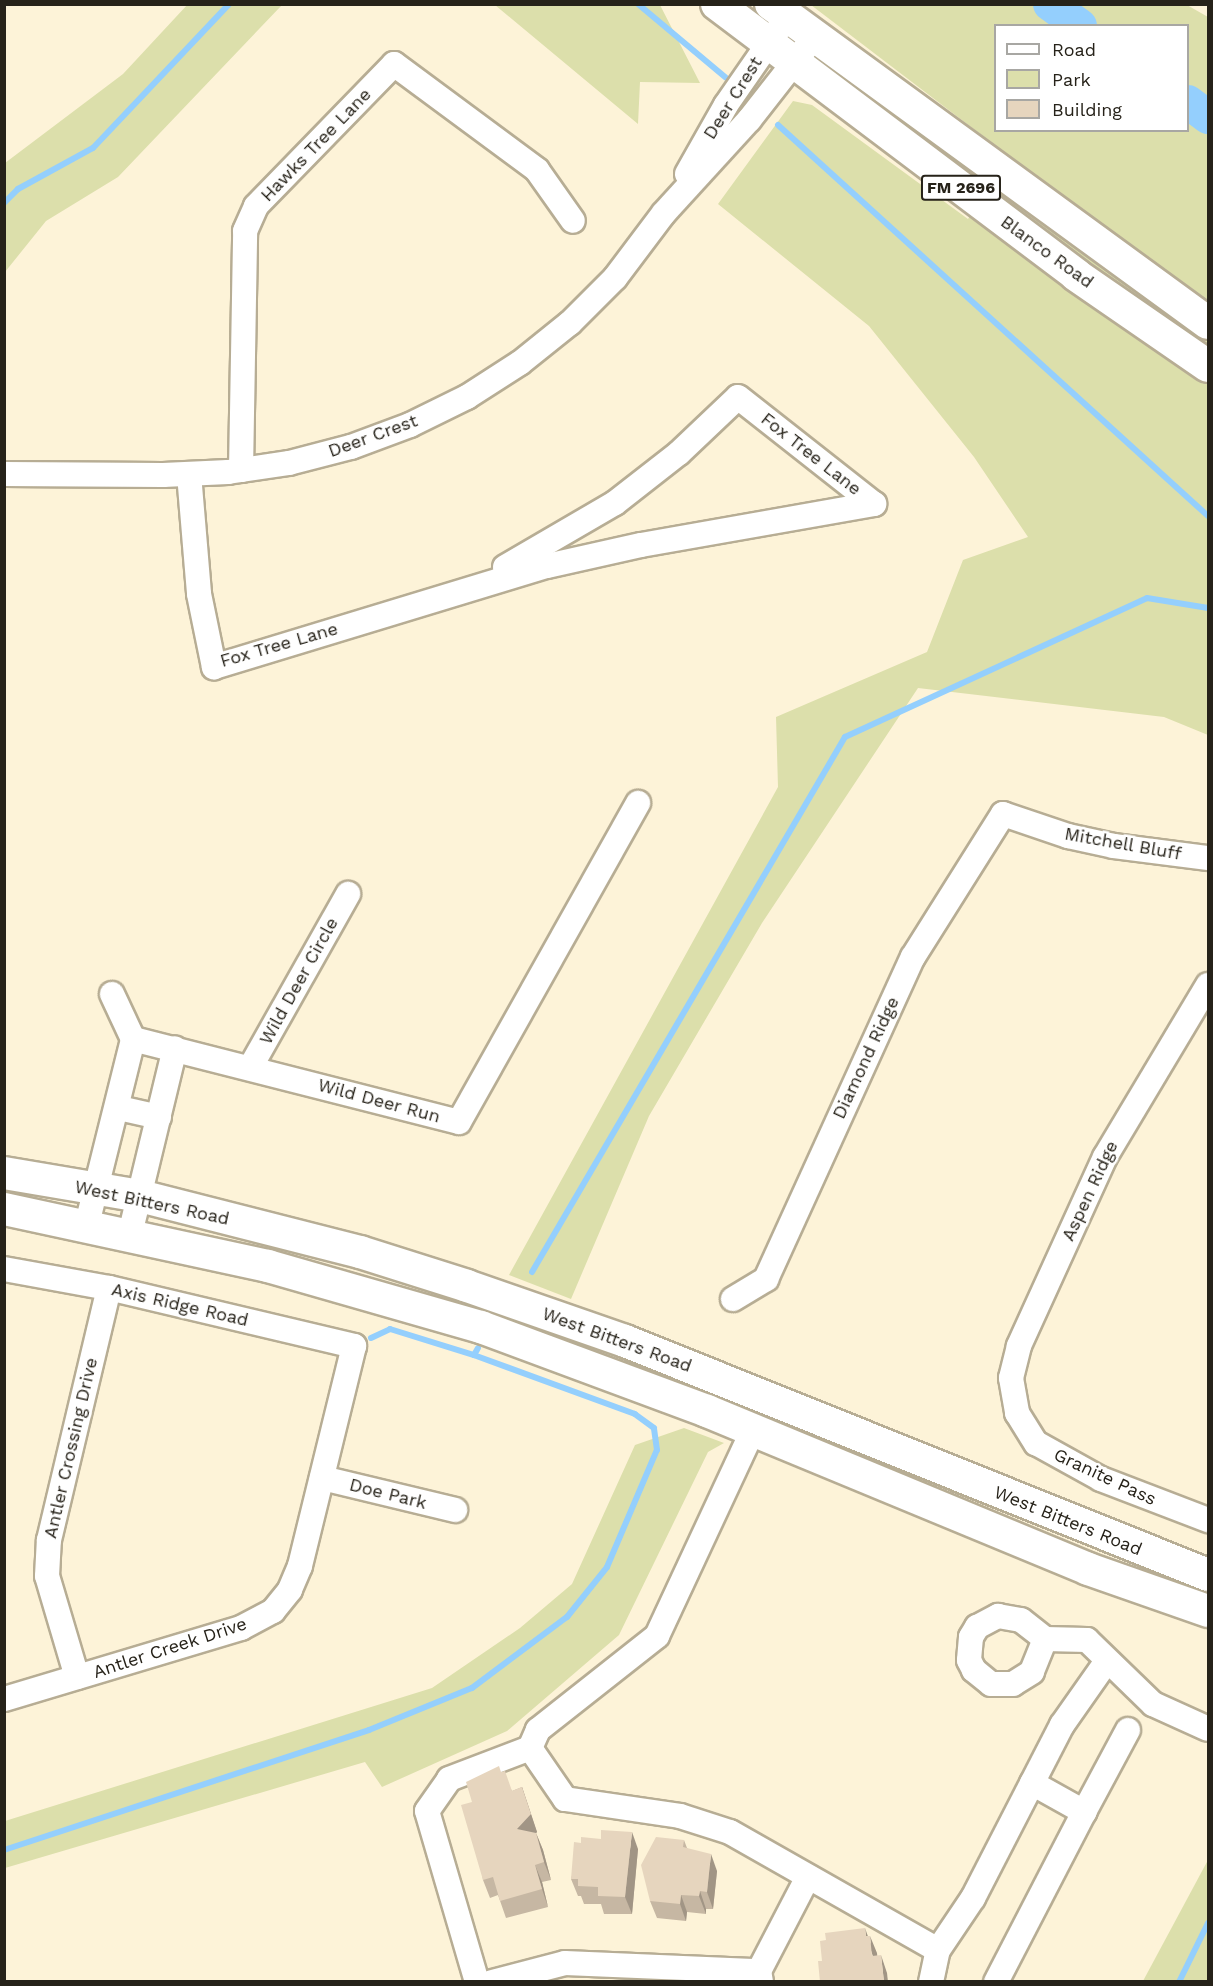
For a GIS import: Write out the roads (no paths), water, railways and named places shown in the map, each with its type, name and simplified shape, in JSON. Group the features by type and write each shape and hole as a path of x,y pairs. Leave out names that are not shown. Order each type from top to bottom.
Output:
{"main road":[{"name":"Blanco Road","path":"717,4 1076,275 1209,366"},
{"name":"Blanco Road","path":"779,11 1209,323"},
{"name":"West Bitters Road","path":"4,1173 140,1196 360,1252 625,1341 1209,1575"},
{"name":"West Bitters Road","path":"4,1209 130,1234 362,1292 481,1328 611,1374 753,1430 1088,1569 1209,1611"},
{"path":"611,1374 625,1341"}],"street":[{"name":"Deer Crest","path":"664,213 726,105 768,43 779,11"},
{"name":"Deer Crest","path":"4,474 189,474 241,470 351,447 410,425 467,397 520,363 570,323 615,278 664,213 749,120 814,37"},
{"name":"Hawks Tree Lane","path":"241,470 246,231 256,206 394,64 537,170 573,221"},
{"name":"Fox Tree Lane","path":"189,474 199,594 214,667 459,590 640,545 874,504 738,397 679,453 615,503 545,546 459,590"},
{"name":"Wild Deer Run","path":"133,1039 459,1122 638,803"},
{"name":"Mitchell Bluff","path":"1003,814 1103,843 1209,858"},
{"name":"Diamond Ridge","path":"733,1299 766,1279 913,957 1003,814"},
{"name":"Wild Deer Circle","path":"250,1068 348,894"},
{"name":"Aspen Ridge","path":"1017,1413 1011,1378 1019,1346 1105,1157 1209,985"},
{"path":"87,1224 118,1108 133,1039 112,994"},
{"path":"130,1234 175,1048"},
{"path":"118,1108 159,1117"},
{"name":"Axis Ridge Road","path":"4,1269 109,1288 354,1346"},
{"name":"Antler Crossing Drive","path":"77,1677 47,1576 49,1540 109,1288"},
{"name":"Antler Creek Drive","path":"4,1699 241,1628 273,1611 290,1590 300,1566 354,1346"},
{"name":"Granite Pass","path":"1017,1413 1036,1443 1058,1459 1132,1492 1209,1520"},
{"path":"477,1982 427,1810 449,1779 530,1748 538,1730 657,1636 753,1430"},
{"name":"Doe Park","path":"322,1478 455,1510"},
{"path":"1044,1639 1087,1640 1153,1704 1209,1729"},
{"path":"932,1982 938,1950 974,1898 1062,1725 1107,1661"},
{"path":"996,1982 1128,1730"},
{"path":"530,1748 564,1799 680,1816 730,1832 938,1950"},
{"path":"1032,1783 1084,1812"},
{"path":"492,1982 565,1963 760,1976 808,1877"}],"waterway":[{"path":"4,203 18,189 93,148 229,4"},
{"path":"638,4 725,77"},
{"path":"1050,4 1077,24"},
{"path":"1189,103 1208,117"},
{"path":"778,125 1208,516"},
{"path":"532,1272 845,737 1147,598 1208,608"},
{"path":"371,1338 390,1329 474,1355"},
{"path":"4,1850 369,1730 472,1688 567,1617 607,1567 657,1450 654,1428 635,1414 474,1355 478,1348"},
{"path":"1179,1982 1208,1923"}]}
